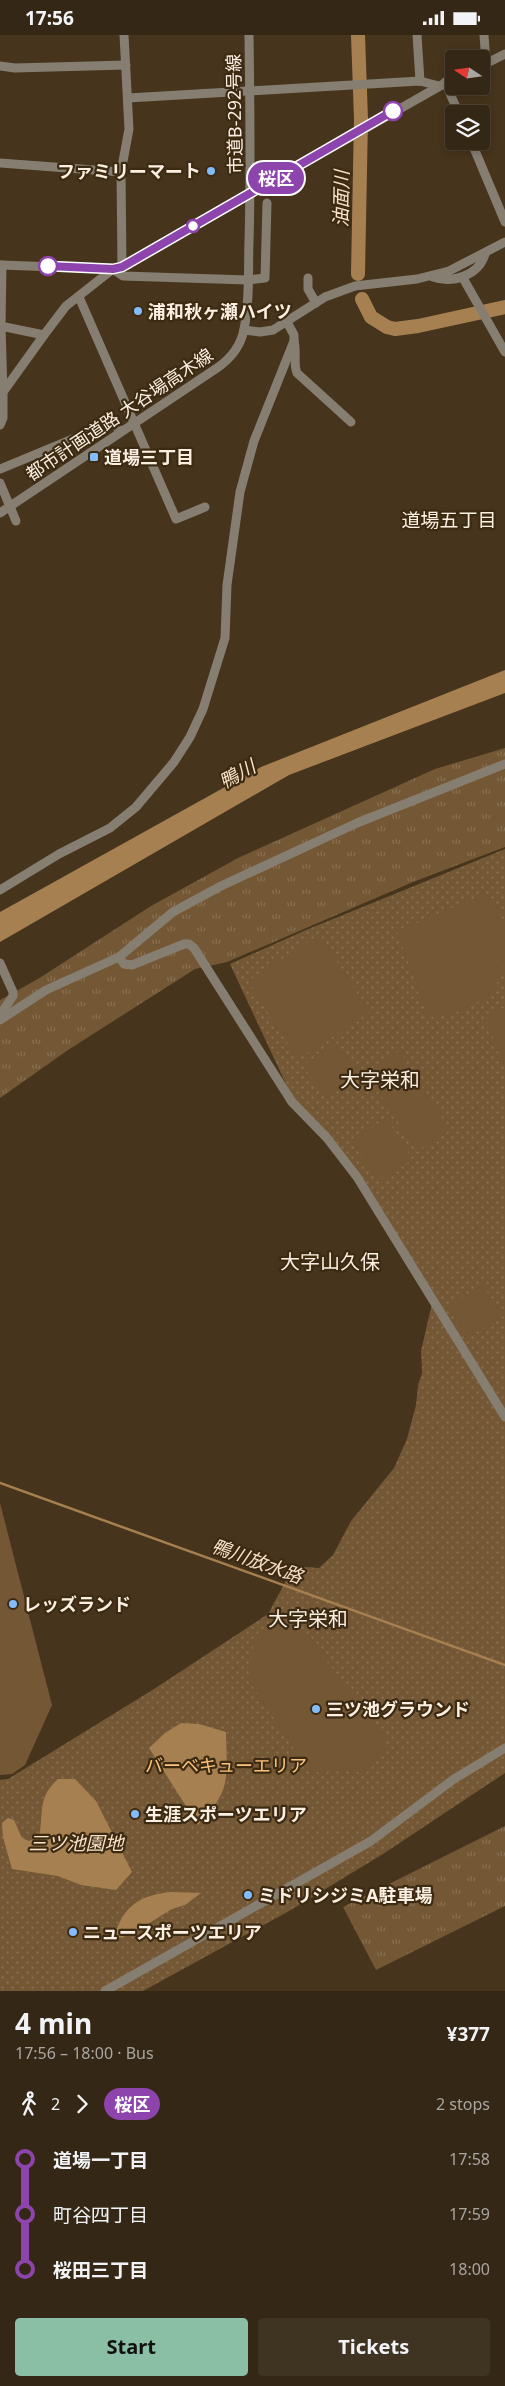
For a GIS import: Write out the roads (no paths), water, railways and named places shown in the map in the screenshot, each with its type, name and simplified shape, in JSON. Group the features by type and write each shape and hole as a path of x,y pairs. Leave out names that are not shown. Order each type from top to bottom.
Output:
{"street":[{"path":"124,35 130,129 121,172 118,268 123,276 248,280 265,278 267,203"},
{"name":"市道B-292号線","path":"244,330 251,193 249,35"},
{"path":"415,99 417,35"},
{"path":"484,35 484,50"},
{"path":"490,61 505,54"},
{"path":"0,66 15,68 126,65"},
{"path":"128,99 417,81 445,82"},
{"path":"3,392 66,306 118,268 445,83"},
{"path":"475,150 505,222"},
{"path":"0,163 121,172"},
{"path":"244,330 268,332 316,303 355,286 430,277 450,271 505,242"},
{"path":"430,277 439,280 463,278 483,262 485,254"},
{"path":"0,425 3,419 0,326 1,265 118,268"},
{"path":"308,278 308,289 316,303"},
{"path":"463,278 505,352"},
{"path":"79,297 176,519 205,507"},
{"path":"287,322 294,335 296,349 295,369 297,373 351,422"},
{"path":"0,326 44,335"},
{"name":"都市計画道路 大谷場高木線","path":"0,513 226,362 236,349 244,330"},
{"path":"0,890 59,854 110,828 136,807 174,762 190,737 203,709 225,638 227,585 240,492 254,441 294,341"},
{"path":"0,469 114,422 120,432"},
{"path":"0,483 16,521"},
{"path":"0,1020 46,990 119,957 172,912 221,886 371,817 505,764"},
{"path":"119,957 124,964 132,965 184,944 189,944 194,948 292,1102 327,1138 357,1177 505,1417"},
{"path":"0,963 13,992 13,997 0,1015"},
{"path":"105,1991 370,1841 448,1783 505,1748"}],"water":[{"path":"505,670 505,693 289,775 0,942 0,912 261,767"},
{"path":"181,1723 199,1724 226,1732 227,1769 223,1790 215,1805 198,1825 149,1748 165,1733"},
{"name":"三ツ池園地","path":"58,1779 75,1779 96,1801 132,1872 116,1890 81,1885 58,1876 12,1869 3,1837 2,1823 8,1818 14,1820 22,1838 29,1841 39,1837 44,1799 51,1786"},
{"name":"三ツ池園地","path":"171,1892 201,1893 185,1905 172,1909 130,1935 118,1938 116,1931 120,1921 130,1907 152,1895"}],"waterway":[{"name":"油面川","path":"358,35 361,119 358,274"},
{"name":"油面川","path":"362,299 371,317 387,327 395,329 418,326 505,307"},
{"name":"鴨川放水路","path":"0,1483 505,1665"}],"place":[{"name":"ファミリーマート","path":"211,171"},
{"name":"浦和秋ヶ瀬ハイツ","path":"138,311"},
{"name":"道場三丁目","path":"94,457"},
{"name":"レッズランド","path":"13,1604"},
{"name":"三ツ池グラウンド","path":"316,1709"},
{"name":"生涯スポーツエリア","path":"135,1814"},
{"name":"ミドリシジミA駐車場","path":"248,1895"},
{"name":"ニュースポーツエリア","path":"73,1932"}],"district":[{"name":"道場五丁目","path":"449,520"},
{"name":"大字栄和","path":"380,1079"},
{"name":"大字山久保","path":"330,1261"},
{"name":"大字栄和","path":"308,1618"}],"water label":[{"name":"鴨川","path":"237,774"}],"park label":[{"name":"バーベキューエリア","path":"226,1765"}]}
